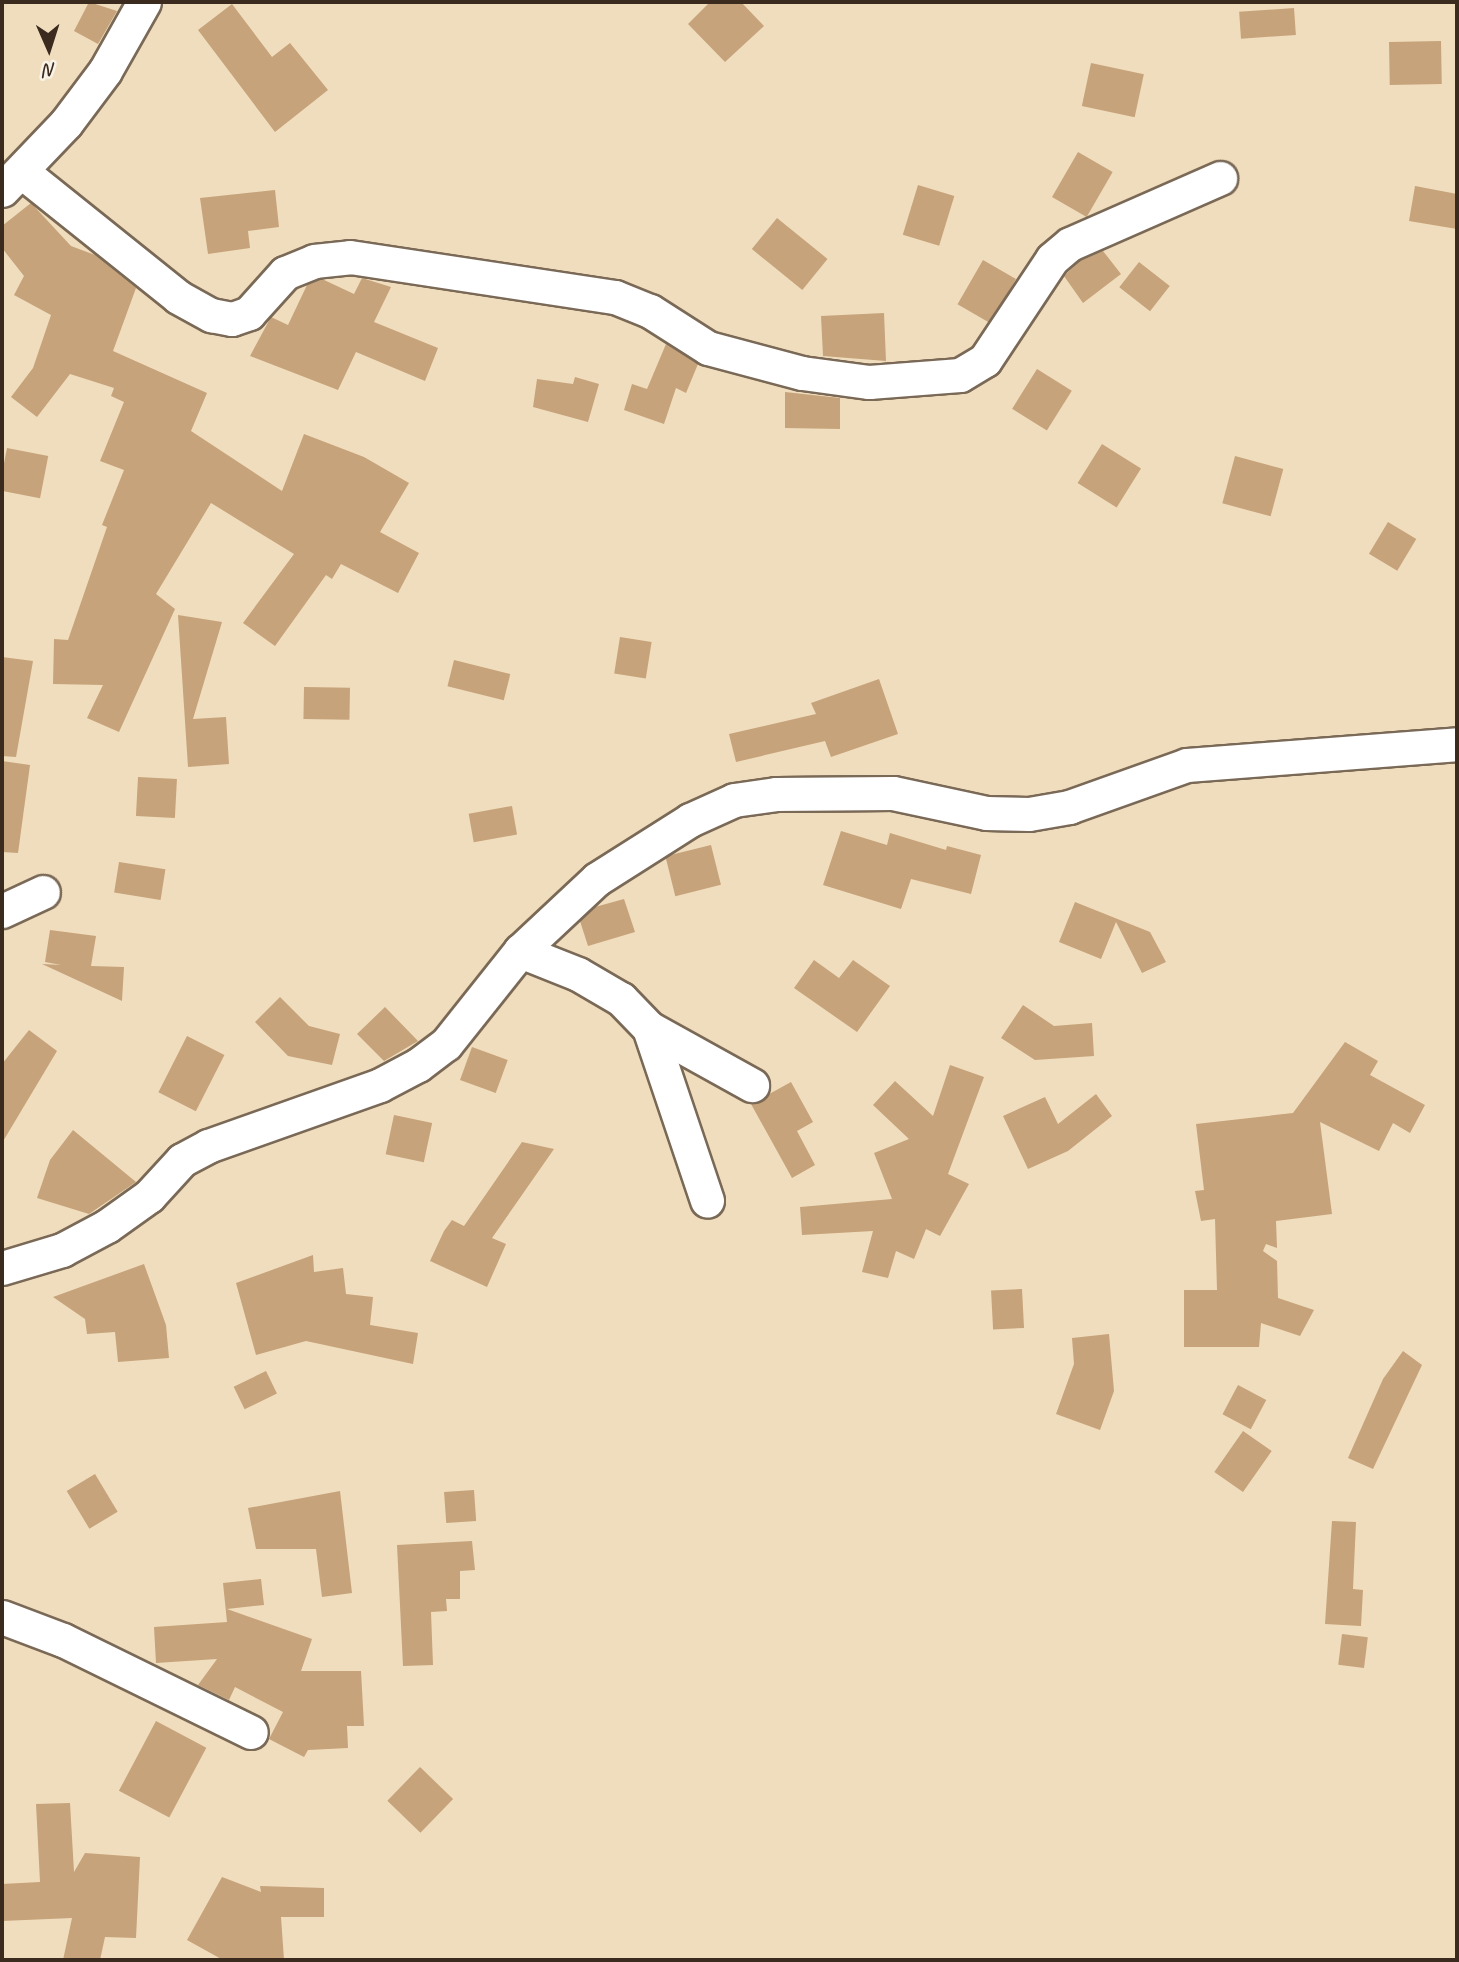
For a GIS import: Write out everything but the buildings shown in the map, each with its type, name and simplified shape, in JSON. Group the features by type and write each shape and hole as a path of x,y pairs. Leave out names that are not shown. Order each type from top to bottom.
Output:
{"street":[{"path":"144,2 105,71 66,123 11,180 178,297 211,315 232,319 249,313 285,273 314,261 350,257 615,297 650,311 708,348 802,373 869,382 960,375 985,360 1052,259 1069,244 1220,178"},
{"path":"2,1268 62,1250 107,1226 149,1196 182,1160 208,1146 380,1085 418,1065 446,1044 520,951 597,879 690,820 734,800 776,794 893,793 986,813 1029,814 1069,807 1187,765 1457,744"},
{"path":"2,911 43,892"},
{"path":"520,951 578,974 610,993 649,1028 752,1085"},
{"path":"649,1028 707,1200"},
{"path":"2,1617 63,1640 251,1732"}]}
